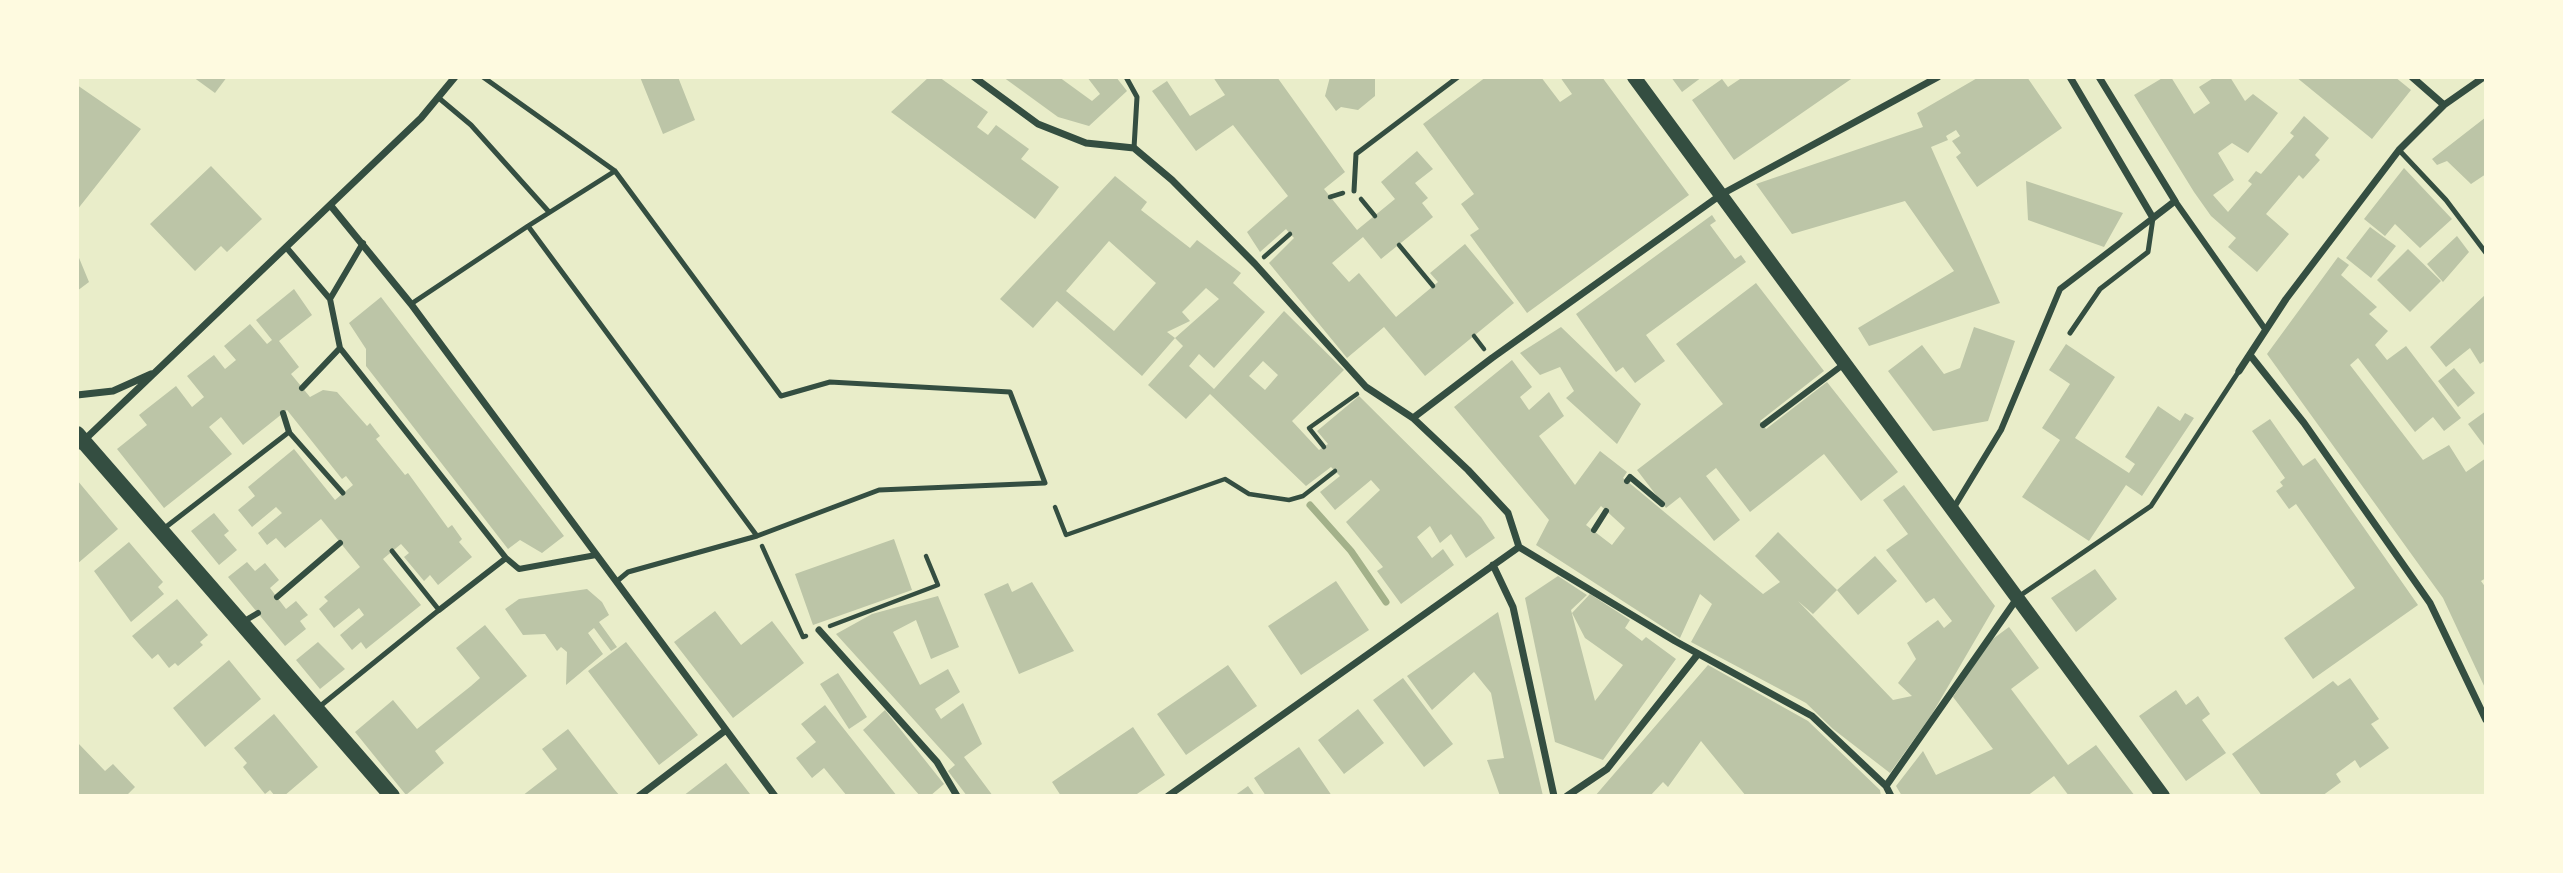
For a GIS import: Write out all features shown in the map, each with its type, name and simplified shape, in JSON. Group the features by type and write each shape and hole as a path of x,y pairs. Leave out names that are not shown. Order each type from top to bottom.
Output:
{"main road":[{"path":"1634,77 2163,796"},
{"path":"79,441 392,796"}],"street":[{"path":"79,441 158,371 331,206 440,99 455,77"},
{"path":"974,77 1038,124 1060,135 1086,143 1134,148 1172,180 1255,264 1366,387 1413,418 1508,513 1519,547 1566,570 1699,654 1812,716 1886,786 1891,796"},
{"path":"1413,418 1492,358 1722,194 1938,77"},
{"path":"2070,77 2153,218"},
{"path":"2099,77 2175,201 2237,293 2265,329"},
{"path":"2412,77 2444,105"},
{"path":"2239,371 2265,329 2399,150 2444,105 2484,77"},
{"path":"1953,509 2001,430 2060,289 2175,201"},
{"path":"331,206 411,304 775,796"},
{"path":"330,299 363,243"},
{"path":"286,247 330,299 340,348 506,558 519,569 596,555"},
{"path":"302,388 340,348"},
{"path":"2250,355 2304,423 2430,603 2486,720"},
{"path":"1763,425 1845,362"},
{"path":"77,395 113,391 158,371"},
{"path":"283,413 289,432"},
{"path":"1626,481 1630,477 1662,504"},
{"path":"1594,530 1606,510"},
{"path":"277,597 340,543"},
{"path":"1168,796 1519,547"},
{"path":"439,610 506,558"},
{"path":"1493,565 1513,607 1554,796"},
{"path":"1886,786 2018,597"},
{"path":"241,623 258,613"},
{"path":"819,630 937,762 957,796"},
{"path":"1567,796 1607,769 1699,654"},
{"path":"639,796 726,730"}],"lane":[{"path":"483,77 615,171 781,396 830,382 1010,393 1045,483 878,490 757,536 628,572 616,582"},
{"path":"1126,77 1137,97 1134,148"},
{"path":"1354,191 1356,154 1458,77"},
{"path":"440,99 471,125 549,212"},
{"path":"2399,150 2446,200 2486,253"},
{"path":"411,304 615,171"},
{"path":"2070,333 2100,289 2148,252 2153,218"},
{"path":"528,226 757,536"},
{"path":"2018,597 2151,506 2239,371"},
{"path":"161,531 289,432 343,493"},
{"path":"316,709 439,610 392,551"}],"path":[{"path":"1255,264 1290,234"},
{"path":"1399,245 1433,286"},
{"path":"1324,446 1309,428 1366,387"},
{"path":"1055,507 1066,535 1225,479 1249,494 1289,500 1303,496 1335,471"},
{"path":"757,536 803,637 938,585 926,556"}],"building":[{"path":"193,77 227,77 215,93"},
{"path":"640,77 678,77 695,120 663,134"},
{"path":"929,77 939,77 988,112 977,127 988,135 996,125 1029,149 1021,159 1059,187 1035,219 891,112"},
{"path":"1003,77 1059,77 1092,101 1100,94 1087,77 1116,77 1127,91 1089,126 1058,117"},
{"path":"1213,77 1277,77 1345,172 1324,189 1357,230 1395,199 1381,182 1417,151 1433,169 1415,183 1428,198 1422,203 1433,217 1381,259 1363,237 1332,263 1349,282 1359,273 1396,317 1438,282 1430,273 1465,244 1514,303 1425,376 1384,327 1347,358 1269,263 1294,238 1286,229 1260,252 1247,232 1288,196 1233,125 1196,151 1152,91 1167,81 1190,116 1225,95"},
{"path":"1330,77 1375,77 1375,96 1358,110 1341,107 1336,111 1325,96"},
{"path":"1486,77 1541,77 1560,102 1572,94 1560,77 1602,77 1689,195 1527,313 1470,235 1479,229 1461,204 1474,194 1423,124"},
{"path":"1671,77 1702,77 1682,92"},
{"path":"1743,77 1854,77 1734,160 1692,100 1722,79 1728,87"},
{"path":"1979,77 2027,77 2062,128 1977,187 1956,157 1961,153 1952,141 1960,136 1956,130 1946,136 1948,140 1931,147 2000,303 1869,346 1858,328 1954,271 1905,201 1792,234 1756,184 1923,127 1917,113"},
{"path":"2164,77 2171,77 2194,114 2210,103 2199,87 2215,77 2230,77 2245,101 2253,94 2278,113 2248,153 2232,143 2218,153 2234,180 2213,195 2228,212 2252,184 2248,181 2256,171 2261,174 2294,136 2290,133 2304,116 2329,138 2315,155 2320,160 2303,179 2299,175 2266,214 2289,234 2257,272 2228,247 2236,238 2211,216 2134,95"},
{"path":"2296,77 2395,77 2411,90 2372,139"},
{"path":"77,85 141,129 77,210"},
{"path":"2486,117 2486,174 2471,184 2447,161 2437,165 2432,159"},
{"path":"211,166 262,219 227,252 221,246 195,271 150,224"},
{"path":"2404,168 2452,219 2420,248 2395,224 2385,236 2364,219"},
{"path":"1115,176 1147,202 1141,210 1190,248 1197,240 1241,273 1233,283 1265,312 1214,368 1199,354 1189,366 1214,389 1284,311 1344,370 1292,421 1319,450 1328,444 1317,431 1359,396 1481,517 1495,538 1466,558 1451,534 1440,543 1430,526 1417,537 1432,558 1443,549 1454,565 1401,604 1377,571 1383,567 1346,522 1380,490 1371,480 1335,510 1320,492 1340,476 1331,467 1306,486 1210,394 1186,419 1148,385 1183,346 1175,338 1142,376 1057,301 1033,328 1000,299","holes":["1109,241 1156,283 1114,331 1066,291","1206,288 1219,299 1175,338 1167,332 1190,321 1182,312","1263,361 1278,375 1265,390 1249,376"]},
{"path":"2026,181 2123,213 2104,247 2028,220"},
{"path":"1712,215 1716,221 1710,225 1735,259 1741,255 1746,262 1646,335 1665,361 1635,383 1623,367 1616,372 1576,314"},
{"path":"2370,227 2396,246 2371,278 2346,258"},
{"path":"2457,236 2469,252 2443,282 2427,264"},
{"path":"2408,249 2441,281 2410,312 2377,280"},
{"path":"77,253 89,282 77,291"},
{"path":"2338,257 2349,265 2341,275 2377,307 2369,314 2388,331 2375,345 2387,360 2406,346 2461,418 2444,431 2433,417 2415,432 2358,358 2350,365 2423,460 2449,445 2466,472 2486,458 2486,578 2481,581 2486,588 2486,690 2443,598 2267,354"},
{"path":"1756,283 1824,371 1760,421 1766,429 1827,382 1898,472 1861,501 1824,454 1750,512 1716,468 1706,476 1740,520 1714,541 1680,497 1666,508 1637,470 1723,404 1676,344"},
{"path":"294,289 312,315 279,341 299,367 291,374 310,397 323,390 337,392 367,426 370,423 380,436 376,439 405,475 408,473 448,528 452,525 462,539 459,542 472,557 438,585 430,575 424,581 404,557 409,553 401,544 383,559 421,605 366,649 361,642 352,650 340,635 364,615 359,608 334,628 319,609 328,601 324,597 360,567 321,519 285,548 276,538 267,545 258,533 282,513 276,507 252,527 238,510 255,496 248,487 294,449 335,500 353,485 346,476 342,479 287,410 243,445 221,417 209,427 232,454 164,508 117,449 147,425 139,415 176,386 192,407 204,397 187,376 214,355 225,369 236,360 224,346 250,324 267,344 272,340 256,320"},
{"path":"2486,294 2486,360 2480,364 2470,348 2446,367 2430,347"},
{"path":"381,297 564,536 542,553 520,540 508,549 366,366 366,349 349,323"},
{"path":"1561,327 1641,404 1617,444 1566,398 1574,391 1560,367 1540,375 1520,353"},
{"path":"1974,327 2015,341 1988,421 1933,431 1888,371 1922,345 1944,374 1960,368"},
{"path":"2066,344 2115,377 2075,438 2129,473 2135,464 2125,457 2158,406 2180,421 2185,413 2194,418 2142,496 2126,485 2089,541 2022,497 2060,440 2042,428 2070,384 2049,370"},
{"path":"1512,360 1532,387 1520,397 1529,410 1549,392 1564,416 1539,436 1575,485 1600,451 1627,472 1623,478 1763,594 1780,582 1755,556 1778,532 1837,590 1813,614 1798,601 1893,700 1912,696 1898,683 1916,659 1907,643 1938,620 1944,628 1952,621 1934,598 1926,603 1886,550 1908,534 1883,500 1904,485 1995,606 1932,714 1890,773 1833,729 1806,703 1691,642 1712,604 1700,594 1680,638 1536,545 1549,520 1454,407","holes":["1601,506 1625,528 1612,545 1586,525"]},
{"path":"2454,368 2475,393 2458,407 2438,381"},
{"path":"2486,411 2486,448 2468,424"},
{"path":"2270,419 2303,466 2315,458 2418,605 2313,679 2284,638 2355,588 2296,504 2289,509 2276,491 2283,486 2280,482 2285,478 2252,431"},
{"path":"77,480 118,529 77,564"},
{"path":"214,513 229,531 224,535 237,550 219,565 191,531"},
{"path":"894,539 912,590 813,625 795,574"},
{"path":"129,542 163,582 158,587 164,594 131,622 94,571"},
{"path":"1875,556 1897,581 1858,615 1837,590"},
{"path":"247,562 255,571 265,563 279,580 270,588 286,609 296,601 308,615 300,621 306,629 285,646 228,577"},
{"path":"2095,569 2117,599 2076,632 2051,598"},
{"path":"1558,576 1587,595 1571,610 1595,701 1623,665 1585,638 1572,613 1590,594 1630,620 1625,628 1642,641 1646,637 1676,659 1603,760 1555,742 1525,598"},
{"path":"1336,581 1369,630 1301,675 1268,626"},
{"path":"1032,582 1074,651 1019,674 984,594 1008,583 1012,592"},
{"path":"587,589 602,602 609,615 599,622 617,647 611,651 594,628 588,633 603,654 566,685 567,652 561,647 557,651 545,634 523,635 505,609 519,599"},
{"path":"938,596 959,647 931,659 916,620 893,632 920,685 948,669 960,692 935,709 941,719 963,703 982,744 964,757 993,796 967,796 948,771 955,765 836,634 872,614"},
{"path":"177,599 208,635 200,642 203,645 178,666 175,663 169,668 158,654 152,659 132,636"},
{"path":"715,611 741,645 772,621 804,663 733,718 674,642"},
{"path":"1498,612 1543,796 1500,796 1487,760 1504,758 1491,693 1474,672 1432,710 1407,676"},
{"path":"485,625 527,676 435,751 444,763 406,795 355,732 393,700 417,729 471,686 480,678 456,648"},
{"path":"2009,627 2039,668 2011,689 2068,765 2096,745 2135,796 2069,796 2054,776 2027,796 1902,796 1896,786 1923,751 1936,775 1993,749 1953,697 1990,641"},
{"path":"318,642 345,669 320,689 296,660"},
{"path":"626,642 698,735 659,765 588,671"},
{"path":"229,660 261,699 205,747 173,708"},
{"path":"1228,665 1257,706 1186,755 1157,714"},
{"path":"1708,665 1808,721 1880,790 1881,796 1746,796 1701,741 1668,787 1663,782 1650,796 1595,796"},
{"path":"838,673 867,717 849,729 820,684"},
{"path":"1403,678 1453,744 1424,767 1373,700"},
{"path":"2350,678 2379,719 2371,724 2389,748 2360,768 2355,760 2336,774 2341,782 2322,796 2262,796 2232,754 2333,681 2338,686"},
{"path":"2176,690 2186,705 2198,696 2210,714 2202,720 2226,753 2186,781 2139,716"},
{"path":"825,705 897,796 847,796 824,768 812,778 796,758 816,742 801,724"},
{"path":"1358,709 1384,743 1344,774 1318,740"},
{"path":"885,710 944,784 930,796 920,796 863,730"},
{"path":"274,714 318,767 284,796 275,796 270,790 265,794 243,767 247,763 234,748"},
{"path":"1133,727 1165,775 1134,796 1061,796 1052,782"},
{"path":"568,729 620,796 522,796 557,769 542,749"},
{"path":"77,742 105,771 113,764 135,787 126,796 77,796"},
{"path":"1299,747 1332,796 1266,796 1254,778"},
{"path":"726,763 750,794 683,796"},
{"path":"1248,786 1255,796 1234,796"}],"waterway":[{"path":"1310,505 1351,551 1386,602"}]}
